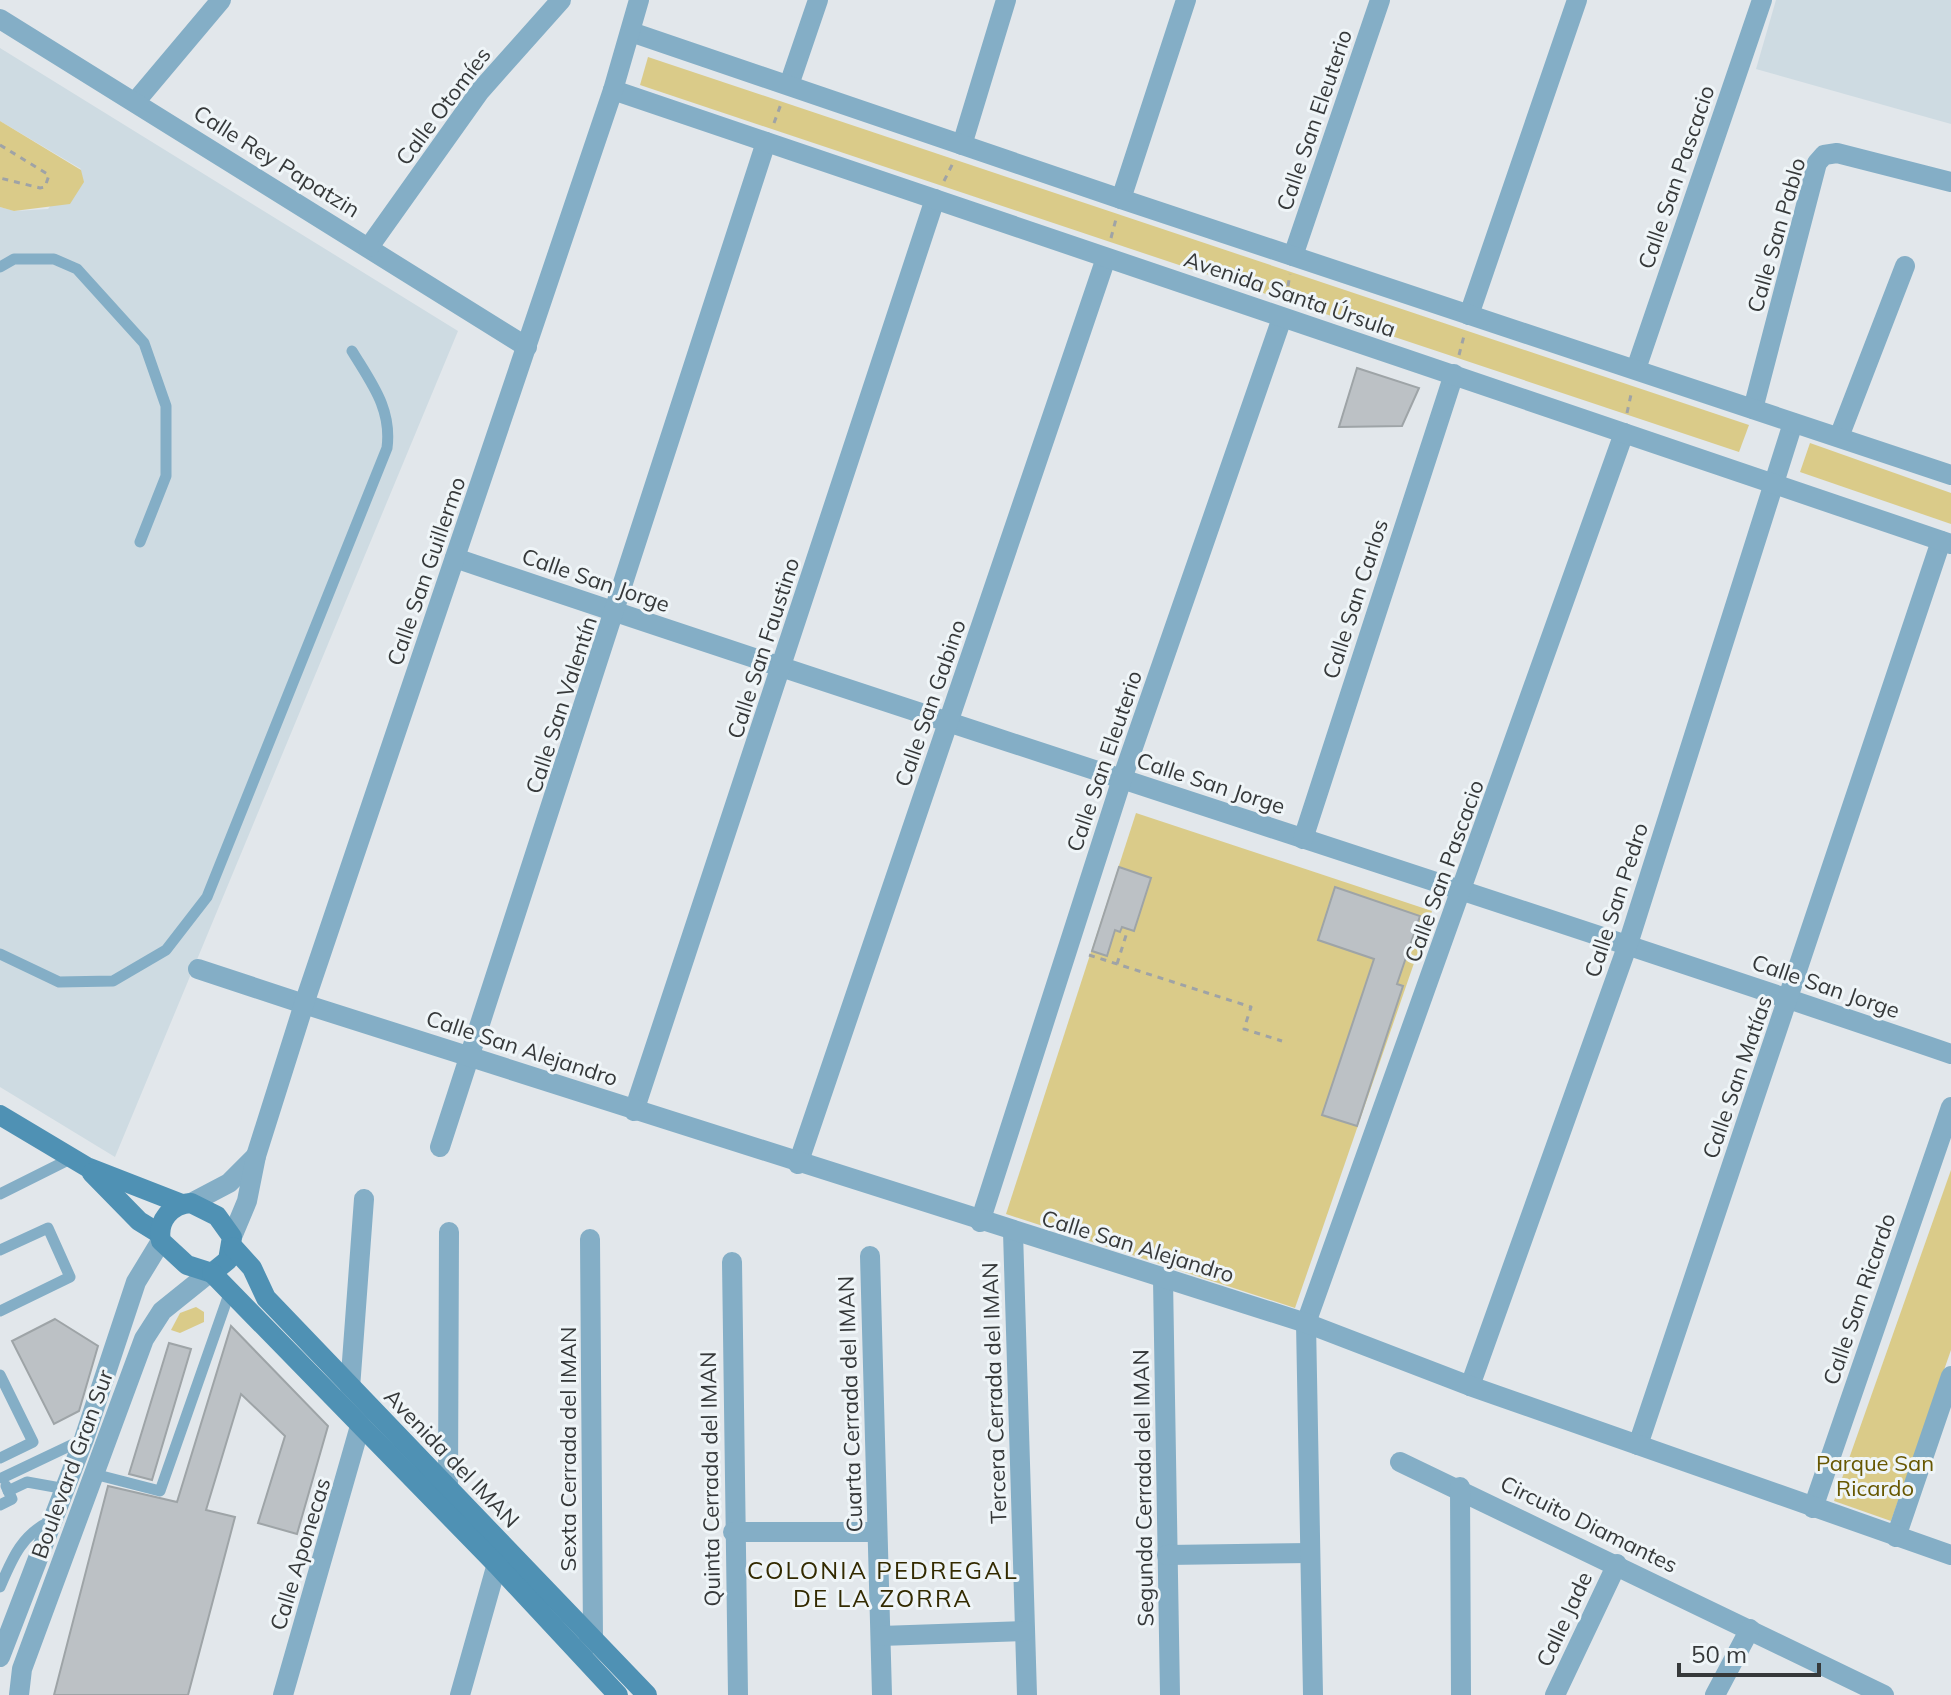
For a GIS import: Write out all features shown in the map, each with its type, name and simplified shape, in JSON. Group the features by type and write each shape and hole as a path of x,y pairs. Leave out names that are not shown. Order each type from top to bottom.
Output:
{"main road":[{"path":"0,1115 79,1163 217,1216 232,1242 228,1260 210,1274 187,1265 79,1163"},
{"path":"160,1238 169,1212 186,1203"},
{"name":"Avenida del IMAN","path":"232,1242 252,1268 266,1298 442,1494 497,1565 641,1692"},
{"name":"Avenida del IMAN","path":"210,1274 360,1426 503,1544 586,1646 618,1695"}],"street":[{"path":"136,101 221,0"},
{"name":"Calle Otomíes","path":"369,247 480,91 561,0"},
{"name":"Calle San Guillermo","path":"232,1242 247,1201 256,1156 304,1004 613,90 639,0"},
{"path":"789,85 818,0"},
{"path":"962,145 1006,0"},
{"path":"1121,199 1186,0"},
{"name":"Calle San Eleuterio","path":"1293,256 1380,0"},
{"path":"1469,315 1577,0"},
{"name":"Calle San Pascacio","path":"1636,369 1762,0"},
{"name":"Calle Rey Papatzin","path":"0,19 527,347"},
{"name":"Avenida Santa Úrsula","path":"631,32 1121,199 1951,475"},
{"name":"Avenida Santa Úrsula","path":"613,90 1946,542"},
{"name":"Calle San Valentín","path":"440,1147 616,613 766,142"},
{"name":"Calle San Pablo","path":"1753,409 1817,163 1824,155 1837,153 1951,182"},
{"name":"Calle San Faustino","path":"634,1111 935,199"},
{"name":"Calle San Gabino","path":"798,1164 1106,258"},
{"path":"1839,437 1905,266"},
{"name":"Calle San Eleuterio","path":"980,1222 1122,779 1282,318"},
{"name":"Calle San Carlos","path":"1303,839 1454,374"},
{"name":"Calle San Pedro","path":"1470,1386 1628,944 1793,423"},
{"name":"Calle San Pascacio","path":"1306,1323 1463,892 1624,433"},
{"name":"Calle San Matías","path":"1638,1445 1946,542"},
{"name":"Calle San Jorge","path":"455,558 782,669 1628,944 1951,1054"},
{"name":"Calle San Alejandro","path":"198,969 472,1055 798,1164 1306,1323 1470,1386 1951,1555"},
{"name":"Calle San Ricardo","path":"1813,1508 1951,1107"},
{"name":"Calle San Guillermo","path":"186,1203 229,1183 256,1156"},
{"path":"360,1426 350,1388 364,1199"},
{"path":"442,1494 448,1423 449,1232"},
{"name":"Tercera Cerrada del IMAN","path":"1013,1232 1027,1695"},
{"name":"Boulevard Gran Sur","path":"0,1657 66,1489 136,1282 160,1238"},
{"name":"Sexta Cerrada del IMAN","path":"586,1646 590,1239"},
{"name":"Cuarta Cerrada del IMAN","path":"870,1256 882,1695"},
{"name":"Quinta Cerrada del IMAN","path":"732,1262 733,1532 738,1695"},
{"name":"Boulevard Gran Sur","path":"19,1695 22,1669 144,1339 162,1311 210,1274"},
{"name":"Segunda Cerrada del IMAN","path":"1163,1279 1170,1695"},
{"path":"1306,1323 1313,1695"},
{"path":"1896,1537 1951,1376"},
{"name":"Calle Aponecas","path":"283,1695 360,1426"},
{"name":"Circuito Diamantes","path":"1400,1462 1460,1487 1877,1693"},
{"path":"1460,1487 1461,1695"},
{"path":"733,1532 877,1532"},
{"path":"460,1695 503,1544"},
{"path":"1167,1555 1310,1553"},
{"name":"Calle Jade","path":"1555,1695 1617,1564"},
{"path":"1715,1695 1750,1629"},
{"path":"881,1636 1025,1631"}],"lane":[{"path":"0,267 14,259 54,259 77,269 144,343 166,406 166,476 140,542"},
{"path":"0,954 59,982 113,981 166,950 207,897 387,448 390,426 386,408 352,351"},
{"path":"0,1194 79,1163"},
{"path":"0,1250 48,1228 70,1277 0,1311"},
{"path":"94,1474 160,1491 229,1294"},
{"path":"0,1375 33,1442 0,1458"},
{"path":"0,1505 12,1499 1,1476 84,1439"},
{"path":"8,1491 27,1482 66,1489"},
{"path":"0,1587 23,1541 35,1528 55,1519"}],"path":[{"path":"766,142 789,85"},
{"path":"0,145 49,175 45,187 40,188 0,178"},
{"path":"935,199 962,145"},
{"path":"1106,258 1121,199"},
{"path":"1282,318 1293,256"},
{"path":"1454,374 1469,315"},
{"path":"1624,433 1636,369"},
{"path":"1117,964 1128,929"},
{"path":"1089,955 1251,1007 1244,1029 1282,1041"}],"shaded area":[{"path":"1776,0 1951,0 1951,124 1756,69"},
{"path":"0,48 458,331 115,1157 0,1087 0,207 15,211 48,209 81,169 0,121"}],"green space":[{"path":"648,57 1749,425 1739,452 640,85"},
{"path":"0,121 81,170 84,182 70,204 14,211 0,207"},
{"path":"1810,443 1951,493 1951,524 1800,472"},
{"path":"1136,813 1432,911 1295,1308 1006,1214"},
{"name":"Parque San Ricardo","path":"1951,1170 1951,1350 1891,1521 1834,1501"},
{"path":"196,1307 204,1312 204,1322 180,1333 171,1330 180,1313"}],"building":[{"path":"1357,368 1419,388 1402,426 1339,427"},
{"path":"1119,867 1151,878 1134,931 1122,927 1120,932 1115,930 1107,956 1092,951"},
{"path":"1335,887 1420,916 1397,984 1403,986 1357,1126 1322,1115 1374,959 1318,940"},
{"path":"55,1319 98,1346 79,1411 54,1424 12,1341"},
{"path":"231,1326 328,1426 297,1534 258,1523 285,1436 241,1394 206,1510 235,1517 188,1695 54,1695 108,1486 177,1502"},
{"path":"169,1343 191,1349 152,1480 129,1474"}],"district":[{"name":"COLONIA PEDREGAL DE LA ZORRA","path":"883,1585"}]}
